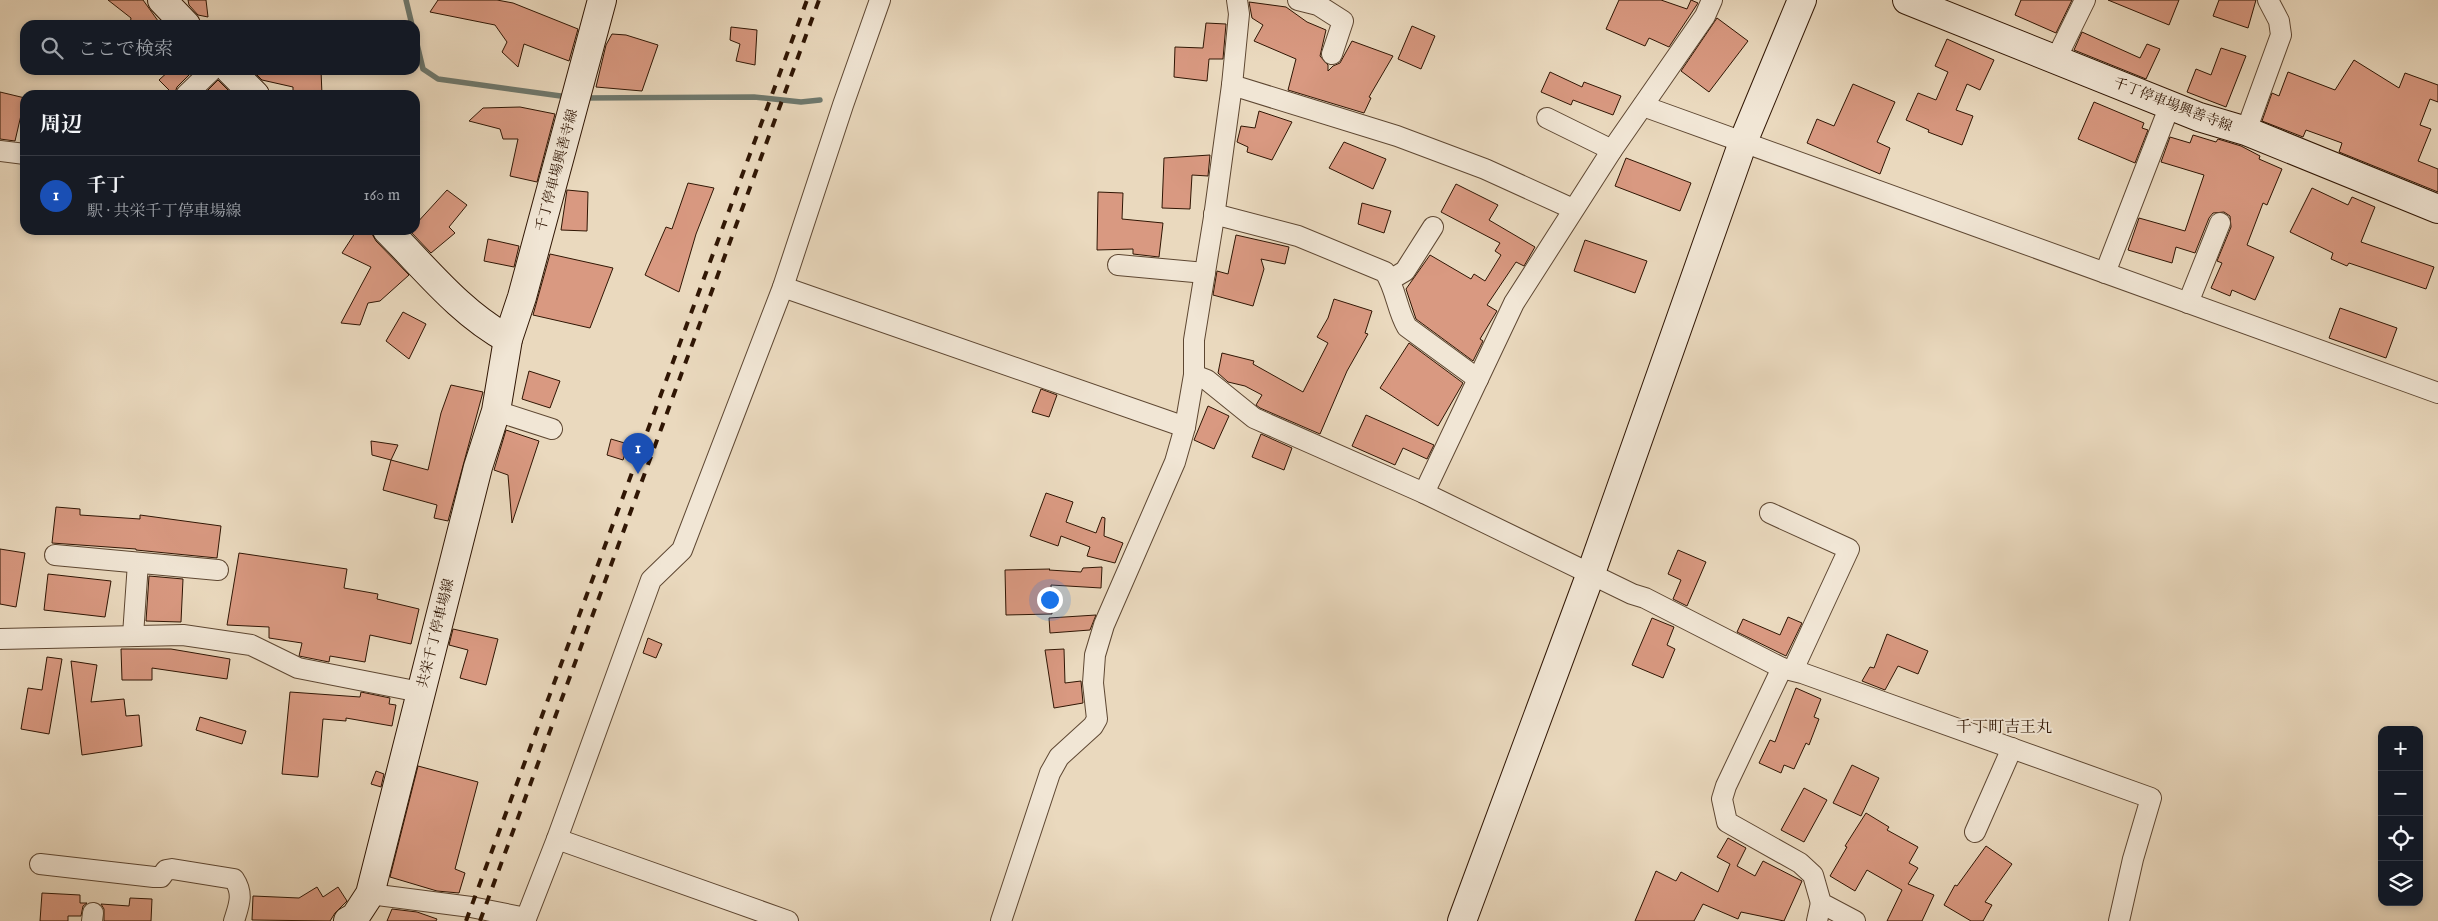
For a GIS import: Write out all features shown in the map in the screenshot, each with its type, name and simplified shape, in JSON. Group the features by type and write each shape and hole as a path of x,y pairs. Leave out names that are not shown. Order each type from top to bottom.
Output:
{"main road":[{"path":"162,0 181,20"},
{"name":"千丁停車場興善寺線","path":"508,339 522,297 602,0"},
{"path":"1462,921 1591,573 1744,142 1802,0"},
{"name":"千丁停車場興善寺線","path":"1907,0 2170,104 2246,131 2438,209"},
{"path":"235,75 250,90"},
{"path":"392,235 470,314 486,327 508,339"},
{"name":"共栄千丁停車場線","path":"348,921 355,916 370,894 478,466 496,410 508,339"}],"street":[{"path":"370,894 450,913 525,919 557,840 651,580 682,550 783,287 880,0"},
{"path":"1001,921 1050,773 1059,757 1092,726 1096,719 1093,683 1095,655 1104,625 1175,462 1185,427 1194,375 1194,340 1232,85 1239,14 1237,0"},
{"path":"1298,0 1319,3 1343,22 1332,54"},
{"path":"1424,493 1514,303 1612,150 1705,16 1712,0"},
{"path":"2056,59 2085,0"},
{"path":"2246,131 2280,35 2278,21 2268,0"},
{"path":"191,90 207,75"},
{"path":"1232,85 1397,136 1485,168 1573,209"},
{"path":"2105,273 2170,104"},
{"path":"1643,106 2438,394"},
{"path":"1547,118 1612,150"},
{"path":"0,151 20,153"},
{"path":"1214,214 1298,236 1385,272 1390,280 1402,318 1407,327 1478,379"},
{"path":"2188,303 2220,223"},
{"path":"1390,280 1405,271 1434,227"},
{"path":"1118,265 1205,274"},
{"path":"783,287 1185,427"},
{"path":"1194,375 1207,380 1254,418 1424,493 1788,669 2151,798 2133,859 2119,921"},
{"path":"496,410 552,429"},
{"path":"1770,513 1850,549 1722,799 1727,822 1800,863 1813,875 1819,912 1855,921"},
{"path":"55,555 218,570"},
{"path":"132,635 138,563"},
{"path":"0,639 183,635 251,645 298,668 420,692"},
{"path":"1975,832 2012,748"},
{"path":"557,840 788,921"},
{"path":"40,864 154,877 161,877 166,870 172,869 234,879 240,888 241,899 234,921"}],"building":[{"path":"108,0 143,0 157,20 131,20 131,18"},
{"path":"188,0 206,0 208,17 198,15 189,5"},
{"path":"438,0 497,0 513,3 578,29 569,61 524,44 518,67 502,52 507,42 495,25 430,12"},
{"path":"1619,0 1661,0 1687,9 1691,0 1698,3 1669,47 1649,38 1645,46 1606,29"},
{"path":"2021,0 2072,0 2056,33 2015,15"},
{"path":"2108,0 2179,0 2169,25"},
{"path":"2219,0 2256,0 2248,28 2213,16"},
{"path":"1249,2 1286,7 1307,22 1326,30 1320,56 1328,65 1328,71 1340,63 1352,41 1393,56 1369,97 1371,98 1364,113 1288,90 1296,59 1254,41 1263,25 1252,18"},
{"path":"1717,18 1748,41 1709,92 1681,71"},
{"path":"1206,23 1226,24 1223,59 1209,59 1207,81 1174,77 1175,47 1203,48"},
{"path":"1412,26 1435,36 1421,69 1398,59"},
{"path":"731,27 757,30 755,65 736,61 740,44 730,40"},
{"path":"2082,32 2140,58 2147,44 2160,49 2146,79 2074,50"},
{"path":"612,34 626,35 658,45 642,91 596,87 606,45"},
{"path":"1947,39 1994,60 1980,90 1967,84 1956,110 1973,116 1962,145 1928,132 1929,130 1906,120 1918,93 1936,100 1948,72 1935,66"},
{"path":"2221,48 2246,56 2226,107 2187,92 2196,69 2211,75"},
{"path":"2354,60 2399,88 2405,73 2438,85 2438,102 2430,99 2420,125 2431,129 2418,161 2438,169 2438,192 2339,152 2342,143 2306,130 2303,137 2262,121 2272,93 2279,96 2288,72 2335,90"},
{"path":"1550,72 1582,87 1584,82 1621,96 1613,115 1573,100 1571,105 1541,92"},
{"path":"164,75 189,75 176,90 169,90 159,80"},
{"path":"257,75 321,75 322,90 293,90 293,87 262,80"},
{"path":"218,80 228,90 208,90"},
{"path":"1853,84 1895,102 1877,142 1890,148 1880,174 1807,143 1817,119 1834,126"},
{"path":"0,92 20,97 20,120 15,141 0,139"},
{"path":"2094,102 2144,123 2142,128 2148,130 2135,163 2078,139"},
{"path":"520,107 555,114 537,182 510,176 518,139 503,139 500,129 469,121 483,108"},
{"path":"1259,111 1292,122 1272,160 1247,152 1248,147 1237,142 1241,126 1255,128"},
{"path":"2193,135 2216,142 2218,139 2241,146 2260,156 2259,159 2282,169 2267,205 2263,203 2247,245 2274,257 2255,300 2232,290 2230,296 2211,288 2222,263 2217,261 2231,227 2230,216 2224,212 2213,213 2209,218 2195,253 2176,247 2172,263 2128,250 2139,218 2185,231 2204,175 2161,162 2170,137 2190,143"},
{"path":"1344,142 1386,159 1373,189 1329,168"},
{"path":"1210,155 1208,176 1192,175 1190,209 1162,208 1164,158"},
{"path":"1626,158 1691,183 1680,211 1615,186"},
{"path":"688,183 714,188 696,234 679,292 645,275 666,227 672,229"},
{"path":"1456,184 1498,205 1489,220 1535,247 1524,266 1516,262 1487,305 1497,311 1480,339 1483,341 1473,361 1416,319 1406,289 1430,255 1471,279 1474,274 1485,281 1501,255 1495,251 1500,243 1441,212"},
{"path":"2312,188 2348,205 2352,197 2375,207 2361,242 2434,267 2426,289 2349,263 2347,266 2331,259 2333,253 2290,232"},
{"path":"447,190 467,205 449,227 455,233 431,253 414,235 420,235 420,220"},
{"path":"567,190 588,192 587,231 561,230"},
{"path":"1098,192 1123,193 1122,219 1163,223 1159,257 1133,254 1133,249 1097,250"},
{"path":"1362,203 1391,211 1384,233 1358,224"},
{"path":"354,235 373,235 376,241 409,275 380,301 368,303 360,325 341,323 371,267 342,253"},
{"path":"1236,235 1289,247 1285,264 1261,259 1264,269 1253,306 1213,295 1217,271 1228,274"},
{"path":"488,239 519,246 514,267 484,261"},
{"path":"1585,240 1647,261 1635,293 1574,271"},
{"path":"550,254 613,268 590,328 533,315"},
{"path":"1334,299 1372,311 1365,333 1368,334 1347,371 1320,434 1260,408 1256,405 1262,395 1245,386 1228,382 1218,373 1222,353 1254,361 1253,364 1303,392 1328,343 1317,337 1328,318"},
{"path":"2340,308 2397,328 2386,358 2329,338"},
{"path":"403,312 426,324 409,359 386,341"},
{"path":"1409,343 1463,383 1438,426 1380,388"},
{"path":"529,371 560,381 550,408 522,399"},
{"path":"451,385 483,392 448,521 434,518 437,505 383,490 391,460 428,470 441,413"},
{"path":"1041,389 1057,395 1049,417 1032,412"},
{"path":"1208,406 1229,416 1214,449 1194,440"},
{"path":"1366,415 1434,445 1427,459 1403,448 1395,465 1352,446"},
{"path":"506,430 539,441 512,523 508,475 494,470"},
{"path":"1261,434 1292,448 1284,470 1252,457"},
{"path":"611,439 628,444 623,460 607,455"},
{"path":"371,441 398,445 391,460 372,455"},
{"path":"1046,493 1073,502 1066,522 1096,533 1102,517 1105,518 1104,536 1123,543 1115,563 1087,556 1090,547 1061,536 1058,546 1030,536"},
{"path":"56,507 80,509 80,515 140,519 140,515 221,526 217,558 136,549 52,543"},
{"path":"0,549 25,553 16,607 0,604"},
{"path":"1678,550 1706,562 1687,606 1673,599 1681,580 1668,574"},
{"path":"239,553 347,569 344,588 378,594 377,599 419,609 411,644 370,635 365,662 330,656 329,662 299,656 302,643 269,638 269,627 227,625"},
{"path":"1102,567 1101,588 1051,585 1052,614 1006,615 1005,570 1050,569 1081,572 1083,568"},
{"path":"48,574 111,581 105,617 44,610"},
{"path":"149,576 183,579 181,622 146,621"},
{"path":"1096,615 1090,630 1050,633 1049,618"},
{"path":"1788,617 1802,623 1786,656 1737,632 1743,619 1780,635"},
{"path":"1652,618 1674,627 1667,645 1675,649 1663,678 1632,665"},
{"path":"453,629 498,639 486,685 460,678 468,650 449,645"},
{"path":"1887,634 1928,651 1918,674 1898,666 1885,690 1862,681 1870,667 1874,668"},
{"path":"648,638 662,644 656,658 643,653"},
{"path":"121,649 171,649 230,659 227,679 152,668 152,680 122,680"},
{"path":"1064,649 1065,683 1081,681 1083,703 1054,708 1045,650"},
{"path":"47,657 62,659 49,734 21,729 28,688 42,690"},
{"path":"71,661 97,665 91,702 124,699 126,716 139,715 142,746 82,755"},
{"path":"1796,688 1821,699 1814,717 1819,719 1809,745 1806,743 1794,769 1784,765 1781,773 1759,763 1770,740 1775,742"},
{"path":"290,692 360,697 361,692 390,698 389,704 396,705 392,726 346,718 346,721 323,719 318,777 282,774"},
{"path":"200,717 246,731 242,744 196,730"},
{"path":"1852,765 1879,778 1861,816 1833,803"},
{"path":"418,766 478,782 455,869 465,873 459,893 437,891 390,877"},
{"path":"376,771 384,774 381,787 371,784"},
{"path":"1804,788 1827,800 1804,842 1781,830"},
{"path":"1866,813 1889,827 1887,830 1918,847 1909,863 1918,868 1908,884 1934,895 1922,921 1887,921 1902,890 1867,870 1855,891 1830,876 1847,847 1845,846"},
{"path":"1728,838 1746,848 1737,866 1755,876 1763,861 1802,881 1784,921 1741,912 1738,919 1703,904 1694,921 1635,921 1656,871 1676,881 1681,872 1718,892 1730,864 1717,857"},
{"path":"1986,846 2012,864 1985,902 1992,905 1983,921 1971,921 1944,905 1955,885 1957,886"},
{"path":"317,887 323,897 338,887 347,901 330,921 252,920 253,896 299,898"},
{"path":"42,893 80,895 80,903 87,903 83,906 81,916 68,916 68,921 40,921"},
{"path":"130,898 152,899 151,921 104,921 104,909 101,904 129,906"},
{"path":"392,909 417,912 437,919 436,921 387,921"}],"waterway":[{"path":"406,0 411,20"},
{"path":"420,57 423,69 438,79 568,97"},
{"path":"582,98 754,97 801,102 820,100"}],"railway":[{"path":"466,921 807,0"},
{"path":"480,921 819,0"}],"place":[{"name":"千丁","path":"638,474"}],"district":[{"name":"千丁町吉王丸","path":"2004,726"}]}
